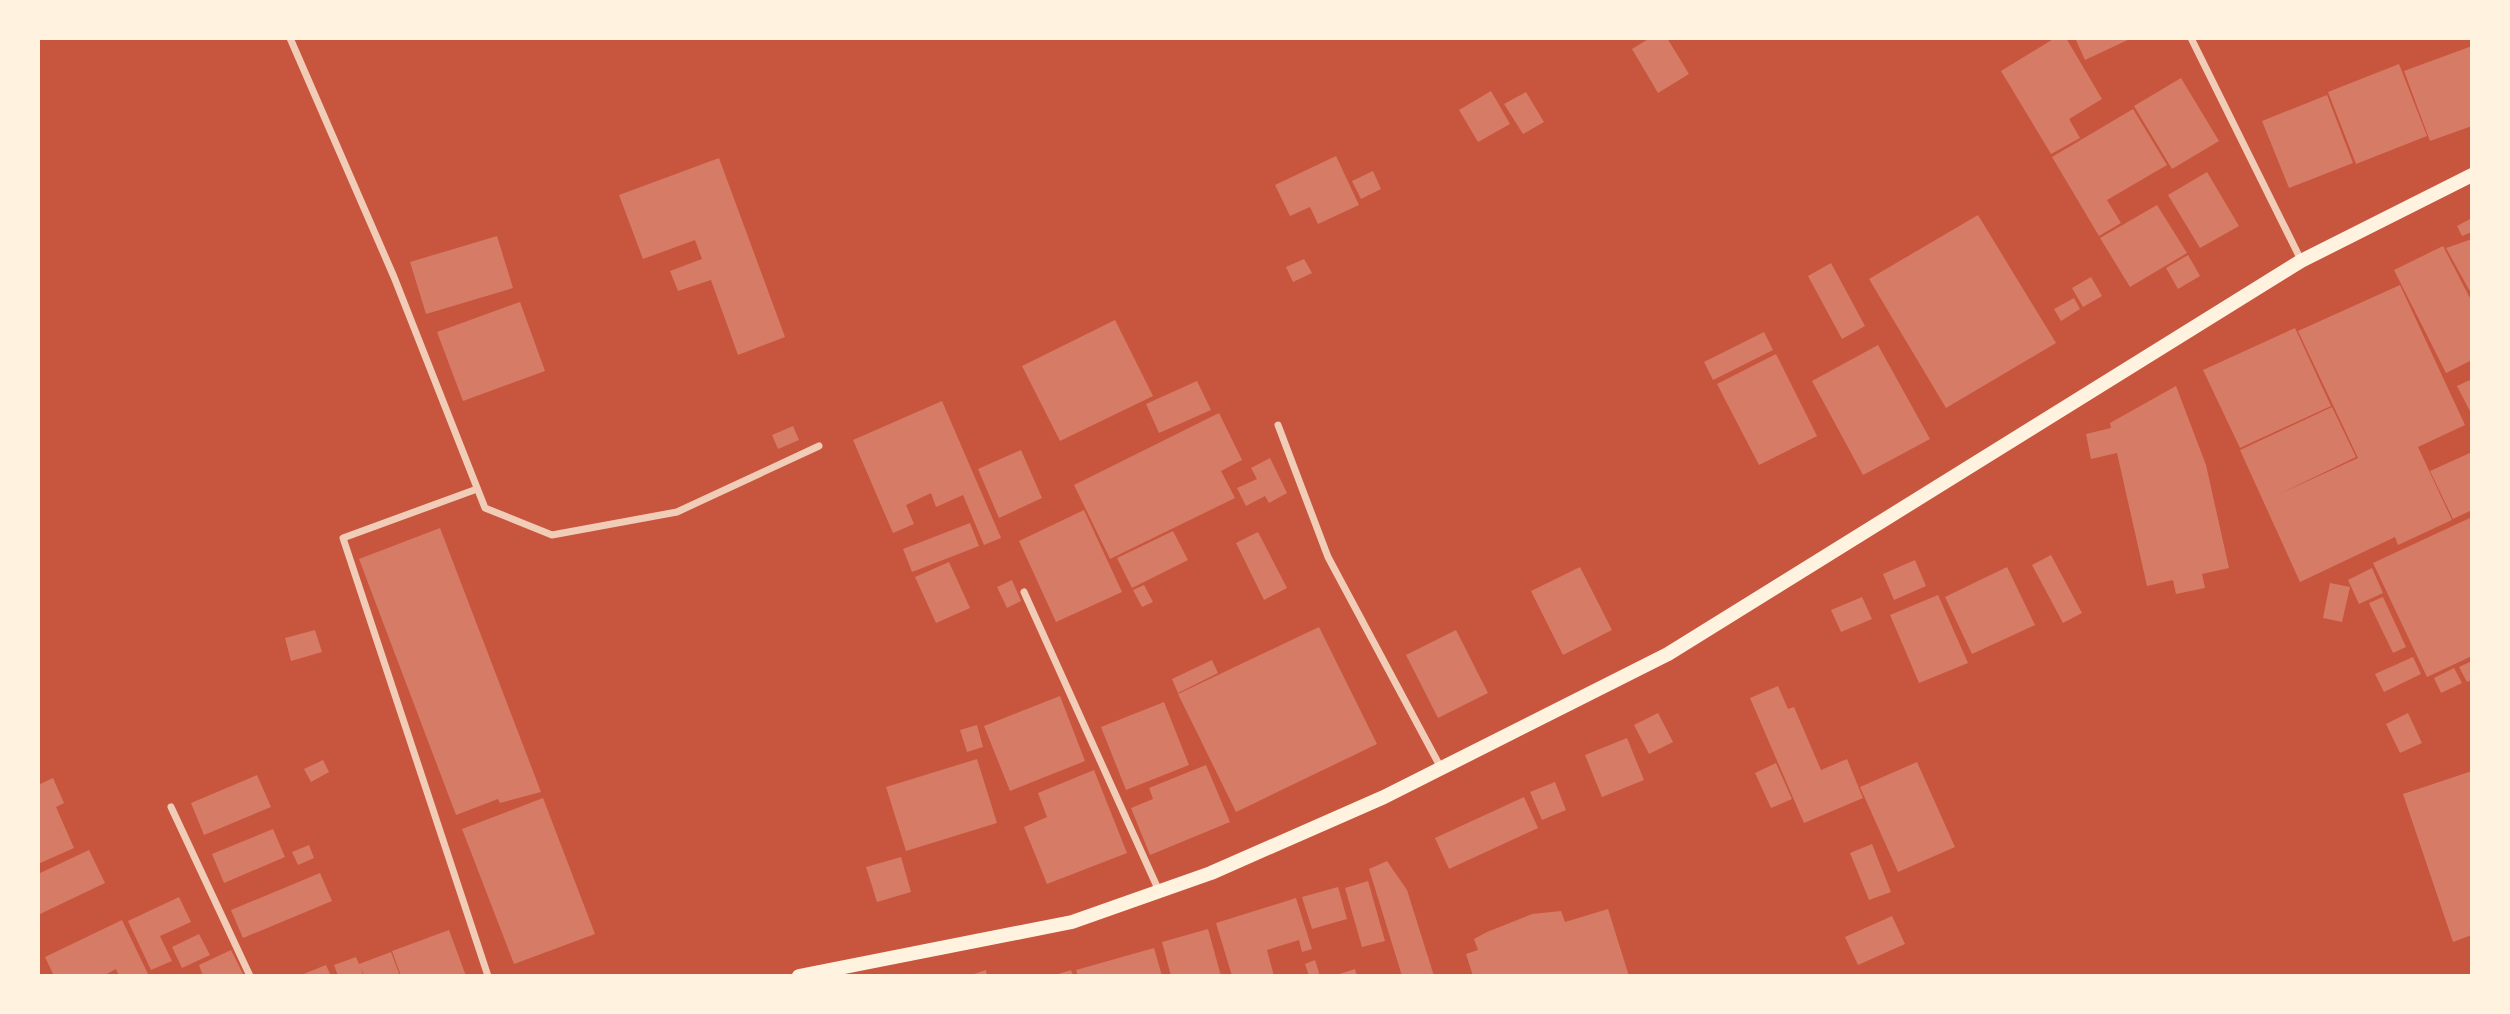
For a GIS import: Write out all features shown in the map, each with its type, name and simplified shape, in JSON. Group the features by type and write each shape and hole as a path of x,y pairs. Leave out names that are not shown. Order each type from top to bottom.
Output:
{"main road":[{"path":"799,975 1072,922 1211,873 1384,797 1668,654 2301,261 2472,175"}],"street":[{"path":"290,38 394,277 485,508 552,535 677,512 819,446"},
{"path":"2191,38 2301,261"},
{"path":"1278,425 1328,556 1441,768"},
{"path":"477,489 343,538 488,975"},
{"path":"1024,592 1159,892"},
{"path":"171,807 250,975"}],"building":[{"path":"1650,38 1667,38 1689,74 1658,93 1632,49"},
{"path":"2055,38 2066,38 2102,99 2069,119 2080,138 2051,154 2001,71"},
{"path":"2075,38 2132,38 2085,60"},
{"path":"2472,46 2472,126 2430,141 2404,71"},
{"path":"2399,64 2427,136 2356,164 2328,92"},
{"path":"2181,78 2219,141 2172,169 2134,106"},
{"path":"1491,91 1510,124 1478,142 1459,110"},
{"path":"1526,92 1544,122 1523,134 1504,104"},
{"path":"2327,95 2353,163 2289,188 2262,121"},
{"path":"2133,109 2167,165 2107,200 2121,223 2099,236 2052,157"},
{"path":"1336,156 1359,205 1318,224 1310,207 1290,216 1275,185"},
{"path":"719,158 785,337 738,355 711,280 678,291 670,271 702,259 695,240 643,259 619,195"},
{"path":"1373,171 1381,189 1361,199 1352,181"},
{"path":"2207,172 2239,226 2200,248 2168,195"},
{"path":"2157,205 2187,253 2130,287 2100,238"},
{"path":"1978,215 2056,343 1946,408 1869,279"},
{"path":"2472,218 2472,232 2462,236 2457,226"},
{"path":"497,236 513,288 426,314 410,262"},
{"path":"2472,239 2472,295 2446,248"},
{"path":"2443,246 2472,302 2472,360 2446,373 2394,270"},
{"path":"2188,255 2200,276 2178,289 2166,268"},
{"path":"1304,259 1312,273 1293,282 1286,267"},
{"path":"1831,263 1865,326 1842,339 1808,276"},
{"path":"2091,277 2102,296 2083,307 2072,288"},
{"path":"2400,285 2465,425 2418,447 2452,520 2398,545 2395,537 2300,582 2240,450 2332,407 2356,457 2275,496 2358,458 2298,331"},
{"path":"2074,298 2080,309 2061,321 2054,309"},
{"path":"520,302 545,371 463,401 437,332"},
{"path":"1115,320 1153,396 1060,441 1022,366"},
{"path":"2295,328 2331,406 2240,448 2203,370"},
{"path":"1764,332 1773,350 1713,380 1704,362"},
{"path":"1878,345 1930,439 1863,475 1812,381"},
{"path":"1776,354 1817,436 1759,465 1717,384"},
{"path":"2472,379 2472,415 2457,386"},
{"path":"1197,381 1211,410 1159,433 1146,404"},
{"path":"2176,386 2206,465 2229,568 2202,574 2205,588 2176,594 2173,580 2147,586 2117,453 2091,459 2086,434 2111,428 2110,423"},
{"path":"942,401 1001,538 984,545 963,495 936,507 931,493 906,505 914,524 893,533 853,440"},
{"path":"1219,413 1242,460 1221,471 1235,498 1110,559 1074,485"},
{"path":"793,426 799,440 778,449 772,435"},
{"path":"1021,450 1042,498 999,518 978,469"},
{"path":"2472,452 2472,510 2453,519 2430,471"},
{"path":"1270,458 1287,493 1269,503 1265,496 1246,506 1237,488 1257,479 1251,468"},
{"path":"1084,510 1122,592 1056,622 1019,541"},
{"path":"2472,517 2472,656 2427,677 2373,563"},
{"path":"970,523 979,546 912,572 903,549"},
{"path":"440,528 541,792 500,803 498,799 456,815 359,559"},
{"path":"1173,531 1188,560 1132,588 1117,558"},
{"path":"1258,532 1287,588 1264,600 1236,543"},
{"path":"2051,555 2082,613 2063,623 2032,565"},
{"path":"1915,560 1926,586 1894,600 1883,574"},
{"path":"949,562 970,608 936,623 915,577"},
{"path":"1580,567 1612,630 1563,655 1531,591"},
{"path":"2007,567 2035,625 1972,654 1945,597"},
{"path":"2372,568 2383,593 2359,604 2348,580"},
{"path":"1012,580 1021,601 1007,608 997,587"},
{"path":"2330,583 2350,587 2342,622 2323,618"},
{"path":"1144,585 1153,602 1142,607 1133,590"},
{"path":"1938,595 1968,663 1919,683 1890,615"},
{"path":"1862,597 1872,619 1841,632 1831,610"},
{"path":"2383,597 2406,647 2393,653 2369,603"},
{"path":"1319,627 1377,744 1236,812 1178,694"},
{"path":"315,630 322,652 291,661 285,638"},
{"path":"1456,630 1488,693 1438,718 1406,655"},
{"path":"2413,657 2421,674 2384,692 2375,674"},
{"path":"1212,660 1218,673 1178,693 1172,679"},
{"path":"2472,661 2472,680 2467,682 2459,667"},
{"path":"2454,668 2462,683 2441,693 2434,678"},
{"path":"1778,686 1788,709 1794,707 1821,770 1847,759 1863,798 1804,823 1750,698"},
{"path":"1060,696 1085,761 1010,791 984,726"},
{"path":"1164,702 1189,765 1126,790 1101,727"},
{"path":"1658,713 1673,742 1649,754 1634,725"},
{"path":"2408,713 2422,743 2400,753 2386,724"},
{"path":"977,725 983,747 967,752 960,730"},
{"path":"1627,738 1644,780 1602,797 1585,755"},
{"path":"977,759 997,823 906,851 886,787"},
{"path":"323,760 329,772 311,782 304,769"},
{"path":"1917,762 1955,847 1898,872 1860,787"},
{"path":"1776,763 1792,799 1771,808 1755,773"},
{"path":"1206,765 1230,822 1150,855 1131,808 1153,799 1149,788"},
{"path":"1094,770 1127,853 1047,884 1024,827 1047,817 1038,793"},
{"path":"2472,771 2472,935 2453,942 2403,794"},
{"path":"257,775 271,807 204,835 191,803"},
{"path":"53,778 64,803 56,807 74,848 38,864 38,785"},
{"path":"1555,782 1566,810 1542,820 1530,792"},
{"path":"1524,797 1538,828 1449,869 1435,838"},
{"path":"543,798 595,934 514,964 462,829"},
{"path":"273,829 285,857 224,883 212,854"},
{"path":"1872,844 1891,892 1869,900 1850,853"},
{"path":"309,845 314,858 298,865 292,852"},
{"path":"89,850 105,883 40,914 38,874"},
{"path":"901,857 911,892 877,902 866,867"},
{"path":"1387,861 1407,890 1434,976 1402,976 1369,869"},
{"path":"320,873 332,901 243,938 231,910"},
{"path":"1368,881 1385,941 1362,947 1345,888"},
{"path":"1338,887 1347,919 1312,929 1302,897"},
{"path":"179,897 191,922 160,936 172,961 151,970 128,921"},
{"path":"1296,898 1312,949 1302,952 1299,940 1267,950 1274,976 1232,976 1216,923"},
{"path":"1608,909 1629,976 1473,976 1466,954 1478,950 1474,939 1487,932 1532,914 1561,911 1565,922"},
{"path":"1892,916 1905,944 1858,965 1845,937"},
{"path":"122,920 149,976 119,976 116,969 103,976 54,976 45,957"},
{"path":"1208,929 1221,976 1171,976 1162,942"},
{"path":"449,930 466,976 401,976 392,951"},
{"path":"199,934 210,955 182,968 172,947"},
{"path":"1154,948 1162,976 1078,976 1076,970"},
{"path":"231,950 243,974 203,976 199,965"},
{"path":"391,952 400,976 364,976 361,968 363,976 338,976 334,965 356,957 359,964"},
{"path":"1315,960 1320,976 1309,976 1305,964"},
{"path":"326,965 331,976 301,976 301,975"},
{"path":"1355,969 1357,976 1336,976 1336,975"},
{"path":"986,970 987,976 971,976 971,975"},
{"path":"1071,970 1073,976 1055,975"}]}
